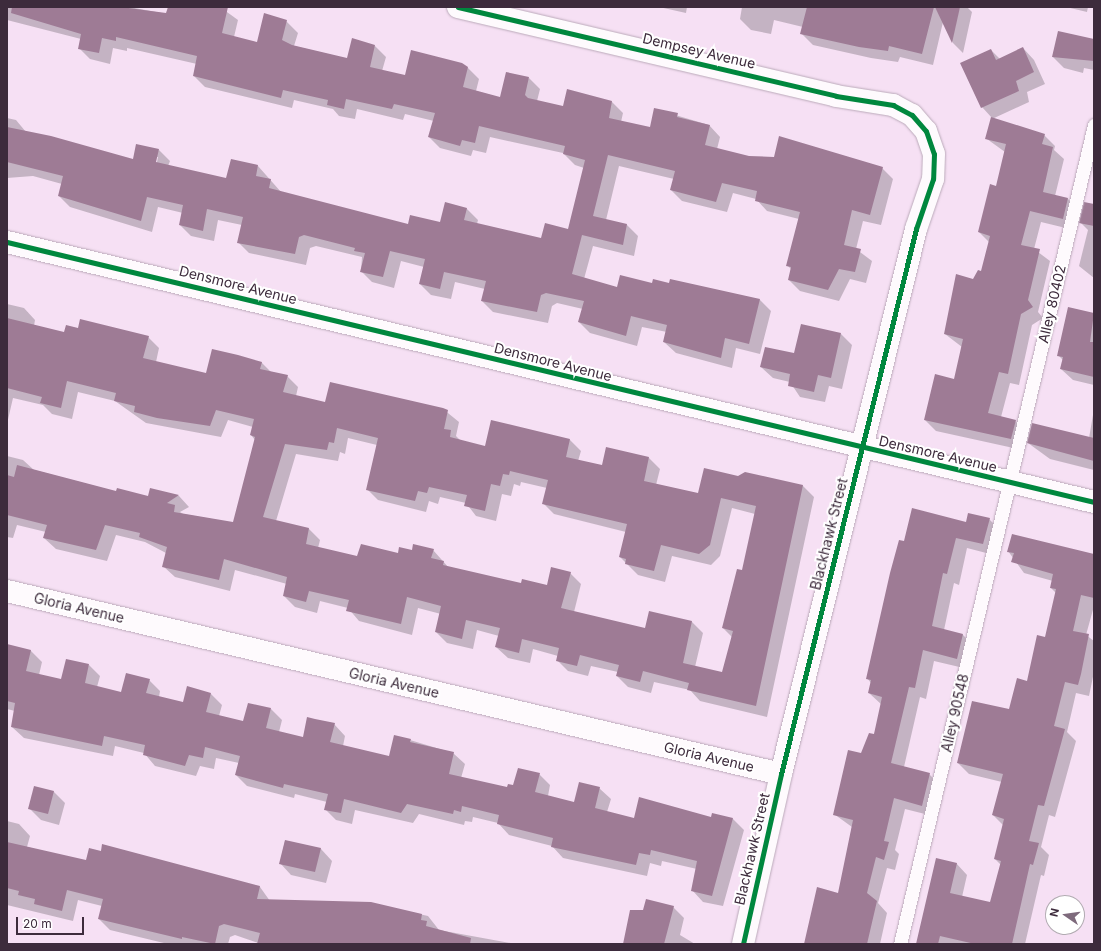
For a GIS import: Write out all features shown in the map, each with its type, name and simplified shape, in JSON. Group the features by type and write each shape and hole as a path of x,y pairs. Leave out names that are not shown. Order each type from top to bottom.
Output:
{"street":[{"name":"Dempsey Avenue","path":"458,7 836,96 893,105 912,115 926,131"},
{"name":"Blackhawk Street","path":"743,944 781,774 863,449 916,229 933,179 934,154 926,131"},
{"name":"Densmore Avenue","path":"7,242 863,449 1094,502"},
{"name":"Gloria Avenue","path":"7,591 781,774"}],"lane":[{"name":"Alley 80402","path":"1010,482 1094,125"},
{"name":"Alley 90548","path":"900,944 1010,482"}],"building":[{"path":"12,7 121,7 166,13 168,7 228,7 222,33 257,42 264,13 287,20 282,40 292,45 347,58 352,38 375,45 370,67 405,75 411,50 462,63 468,67 463,87 500,97 506,72 529,77 525,95 528,98 563,106 567,89 612,101 609,118 650,127 654,108 678,113 677,117 710,125 705,145 749,156 774,157 779,136 883,167 870,215 852,210 844,245 861,249 855,272 839,269 828,290 788,280 791,267 786,266 800,212 755,201 757,191 722,183 716,202 670,190 675,171 608,155 593,216 627,224 623,245 582,235 572,274 617,287 620,275 652,283 653,279 669,283 670,279 760,299 749,344 725,338 721,358 663,342 667,325 631,316 626,336 578,322 584,301 546,293 541,295 537,312 481,301 486,281 444,272 440,289 419,284 425,259 390,251 383,277 360,272 365,253 354,251 355,248 304,235 299,237 295,254 237,243 243,217 207,209 203,231 179,225 183,205 147,197 141,221 58,196 63,176 7,162 7,127 51,136 133,159 136,144 159,149 156,162 226,178 231,159 258,165 256,176 271,179 269,188 408,224 410,215 440,222 445,202 467,208 464,220 541,238 545,223 568,229 585,160 563,154 565,146 479,126 475,143 462,140 460,146 428,137 435,113 394,104 392,109 346,99 344,109 327,105 328,100 283,90 281,98 193,76 197,56 116,37 116,41 102,38 99,53 78,49 81,34 11,13"},
{"path":"807,7 934,7 922,54 889,46 888,51 859,47 800,34"},
{"path":"935,7 960,7 952,43"},
{"path":"1058,31 1094,39 1094,61 1052,57"},
{"path":"1023,47 1034,72 1016,81 1019,91 981,108 960,63 991,49 996,60"},
{"path":"991,117 1045,134 1042,144 1053,147 1043,192 1068,198 1063,219 1030,211 1021,245 1040,249 1028,300 1033,307 1021,314 1008,374 999,372 988,413 1016,420 1011,439 924,420 935,374 954,379 963,339 944,334 956,274 973,279 978,270 981,271 990,236 978,232 990,184 996,186 1006,144 985,139"},
{"path":"1084,202 1094,204 1094,226 1079,223"},
{"path":"1068,307 1094,313 1090,342 1094,342 1094,377 1060,369 1063,357 1057,356"},
{"path":"7,318 64,332 66,325 78,328 80,319 149,336 143,358 206,373 212,349 262,362 260,369 288,375 283,392 325,402 330,382 443,408 448,410 444,429 451,430 450,437 485,446 491,420 570,439 566,457 602,465 606,447 649,457 644,481 698,493 704,468 738,476 745,472 803,485 756,706 687,690 689,683 643,671 640,682 616,676 619,665 580,655 577,666 556,661 559,648 522,639 519,653 495,647 500,628 466,620 462,639 435,632 441,606 407,597 401,624 346,611 349,600 309,591 306,602 283,596 287,577 224,559 219,580 162,567 167,547 139,537 140,533 105,525 96,550 43,538 47,525 7,515 7,475 14,477 17,465 116,491 117,488 148,496 150,488 179,495 167,503 175,505 174,512 233,522 255,437 250,435 254,419 216,410 210,426 157,418 134,412 135,406 114,401 116,393 67,381 61,408 40,403 42,397 7,388","holes":["337,428 378,438 366,490 415,501 418,491 427,493 429,487 467,495 464,506 485,511 491,484 500,486 503,474 509,475 510,471 548,480 542,504 627,524 619,557 626,559 625,564 654,571 661,545 699,554 710,545 721,498 756,506 742,570 737,569 722,628 733,631 722,672 683,663 692,621 649,611 645,628 561,608 571,572 551,567 547,585 522,579 521,583 443,565 444,561 431,558 434,549 413,544 412,550 399,547 398,553 361,544 357,556 306,544 309,528 263,517 285,444 327,450 329,442 334,443"]},
{"path":"801,324 841,333 831,378 818,375 814,392 788,386 790,374 760,367 765,347 794,353"},
{"path":"1032,423 1094,438 1094,461 1027,443"},
{"path":"912,508 966,522 968,513 990,518 983,544 956,538 947,574 943,573 932,626 963,634 957,659 923,650 915,688 909,687 891,763 930,773 922,806 894,798 884,841 889,842 884,860 876,857 867,893 877,901 867,944 804,944 817,887 838,893 853,820 833,815 848,750 861,753 869,733 874,734 882,697 868,693 871,680 866,679 890,573 899,540 904,541"},
{"path":"1012,534 1094,554 1094,598 1081,595 1073,631 1089,634 1081,674 1078,685 1065,682 1054,726 1065,729 1044,806 1038,805 1029,841 1039,843 1033,865 1030,864 1012,944 975,944 940,936 938,944 916,944 936,858 957,863 950,893 990,902 1001,861 994,859 1004,819 992,815 1003,774 957,763 972,701 1009,709 1017,678 1027,681 1037,635 1045,637 1056,589 1050,588 1053,574 1011,562 1014,553 1007,552"},
{"path":"7,644 31,650 26,671 61,679 66,659 89,664 85,683 121,692 126,673 150,679 146,693 183,702 187,686 211,693 206,712 243,721 248,703 271,708 266,728 303,737 307,717 335,723 330,742 389,756 394,735 411,739 410,742 454,752 449,774 507,787 508,784 513,785 518,768 540,773 535,792 574,802 579,782 600,787 595,808 634,818 639,797 711,817 712,813 733,818 712,896 691,891 697,861 651,850 650,855 639,853 636,865 551,847 553,838 497,824 499,815 462,806 461,812 454,810 453,814 407,804 401,813 344,799 341,813 324,810 328,794 284,784 283,788 235,775 240,756 205,747 203,758 189,755 185,766 143,755 145,745 104,736 102,746 11,727 15,703 7,701"},
{"path":"34,786 54,791 48,814 28,809"},
{"path":"285,840 321,848 315,872 279,864"},
{"path":"7,842 86,860 89,848 101,851 102,844 260,886 257,899 371,902 422,914 421,920 427,921 426,926 471,938 470,944 257,944 260,933 224,924 219,926 215,944 182,937 182,939 98,919 103,899 67,890 62,911 34,904 35,899 18,895 19,891 7,888"},
{"path":"646,899 674,906 664,944 623,944 630,910 643,910"}],"cycle path":[{"path":"458,7 836,96 893,105 912,115 926,131 934,154 933,179 916,229 781,774 743,944"},
{"path":"7,242 1094,502"}]}
